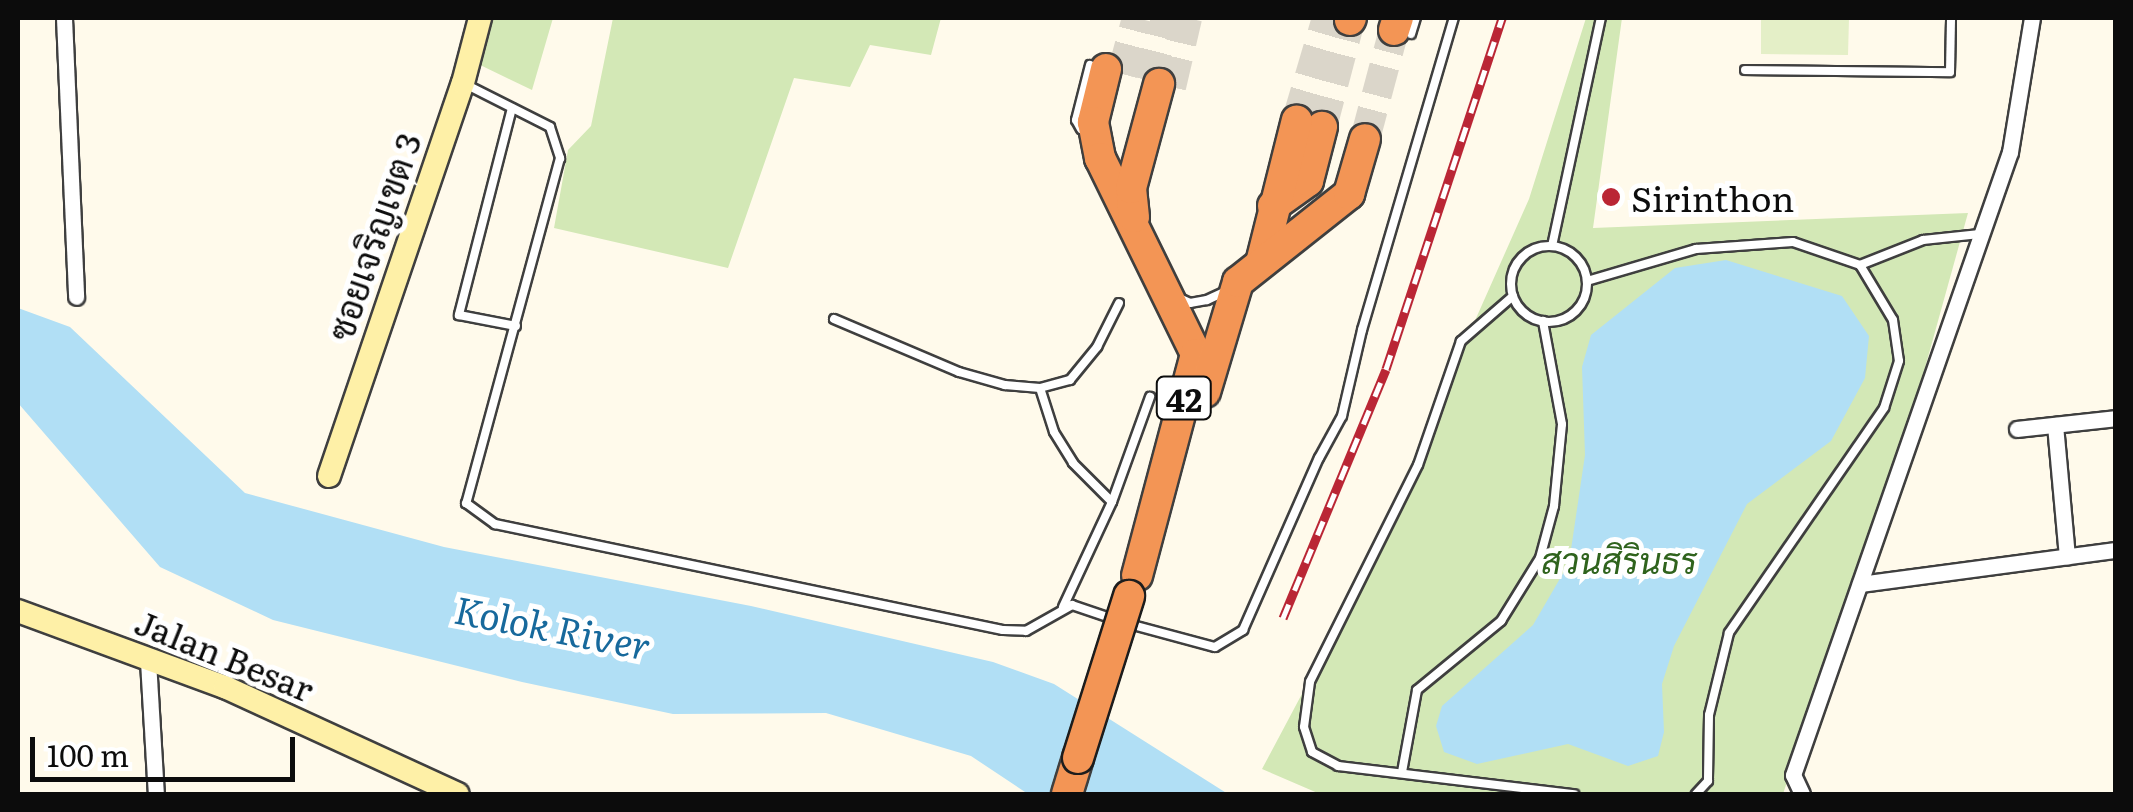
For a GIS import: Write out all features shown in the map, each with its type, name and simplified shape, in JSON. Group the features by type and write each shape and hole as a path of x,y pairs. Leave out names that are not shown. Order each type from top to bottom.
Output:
{"highway":[{"name":"42","path":"1133,77 1152,115 1131,188 1135,230"},
{"name":"42","path":"1067,794 1133,585 1196,354 1100,158 1133,77"},
{"path":"1133,77 1135,230"},
{"name":"42","path":"1133,585 1176,491 1249,272 1328,129"},
{"name":"42","path":"1290,194 1328,129"},
{"path":"1249,272 1348,194 1328,129"}],"street":[{"path":"64,18 76,297"},
{"name":"ซอยเจริญเขต 3","path":"328,476 463,83 480,18"},
{"path":"1802,794 1794,776 2010,152 2032,18"},
{"path":"2017,429 2116,418"},
{"path":"2055,425 2067,556"},
{"path":"1860,584 2116,550"},
{"name":"Jalan Besar","path":"18,611 225,687 458,794"},
{"path":"148,660 156,794"}],"lane":[{"path":"463,83 550,127 560,158 466,503 495,524 1003,630 1026,631 1072,604 1216,647 1242,630 1319,458 1342,416 1362,330 1454,18"},
{"path":"1552,246 1602,18"},
{"path":"1745,70 1950,72 1951,18"},
{"path":"512,108 459,315 516,326"},
{"path":"1860,265 1924,240 1981,234"},
{"path":"1587,281 1696,250 1793,242 1860,265 1893,320 1899,361 1884,408 1729,633 1709,714 1708,782 1696,794"},
{"path":"1552,246 1572,254 1587,281 1575,312 1543,322 1525,313 1513,296 1511,284 1519,260 1539,247 1552,246"},
{"path":"1164,290 1190,303 1207,300 1249,272"},
{"path":"1513,296 1461,341 1418,465 1310,682 1304,727 1312,752 1338,766 1574,794"},
{"path":"834,319 959,372 1040,388 1070,380 1097,347 1118,303"},
{"path":"1402,772 1416,690 1501,621 1540,558 1554,506 1562,424 1543,322"},
{"path":"1040,388 1054,432 1072,463 1112,502"},
{"path":"1064,608 1112,502 1150,398"}],"green space":[{"path":"486,18 553,18 532,90 474,62"},
{"path":"613,18 941,18 931,55 870,45 850,87 794,78 728,268 554,228 568,150 591,126"},
{"name":"สวนสิรินธร","path":"1586,18 1622,18 1593,228 1968,213 1923,375 1783,794 1320,794 1262,769 1346,611 1529,199"},
{"path":"1761,18 1849,18 1848,55 1761,54"}],"water":[{"path":"1726,260 1842,296 1869,336 1865,378 1831,441 1747,504 1674,646 1662,684 1664,732 1658,756 1628,766 1568,744 1477,764 1444,752 1436,726 1442,706 1533,625 1569,563 1585,455 1582,367 1591,335 1675,268"},
{"name":"Kolok River","path":"18,308 70,327 245,493 444,547 751,606 993,662 1054,684 1228,794 1028,794 971,756 826,713 673,714 522,682 273,620 160,567 18,403"}],"tunnel":[{"path":"1122,74 1137,18"},
{"path":"1150,81 1166,18"},
{"path":"1171,87 1187,18"},
{"path":"1297,120 1327,18"},
{"path":"1322,127 1350,20"},
{"path":"1365,139 1394,30"}],"railway":[{"path":"1283,618 1386,369 1502,18"}],"place":[{"name":"Sirinthon","path":"1611,197"}]}
